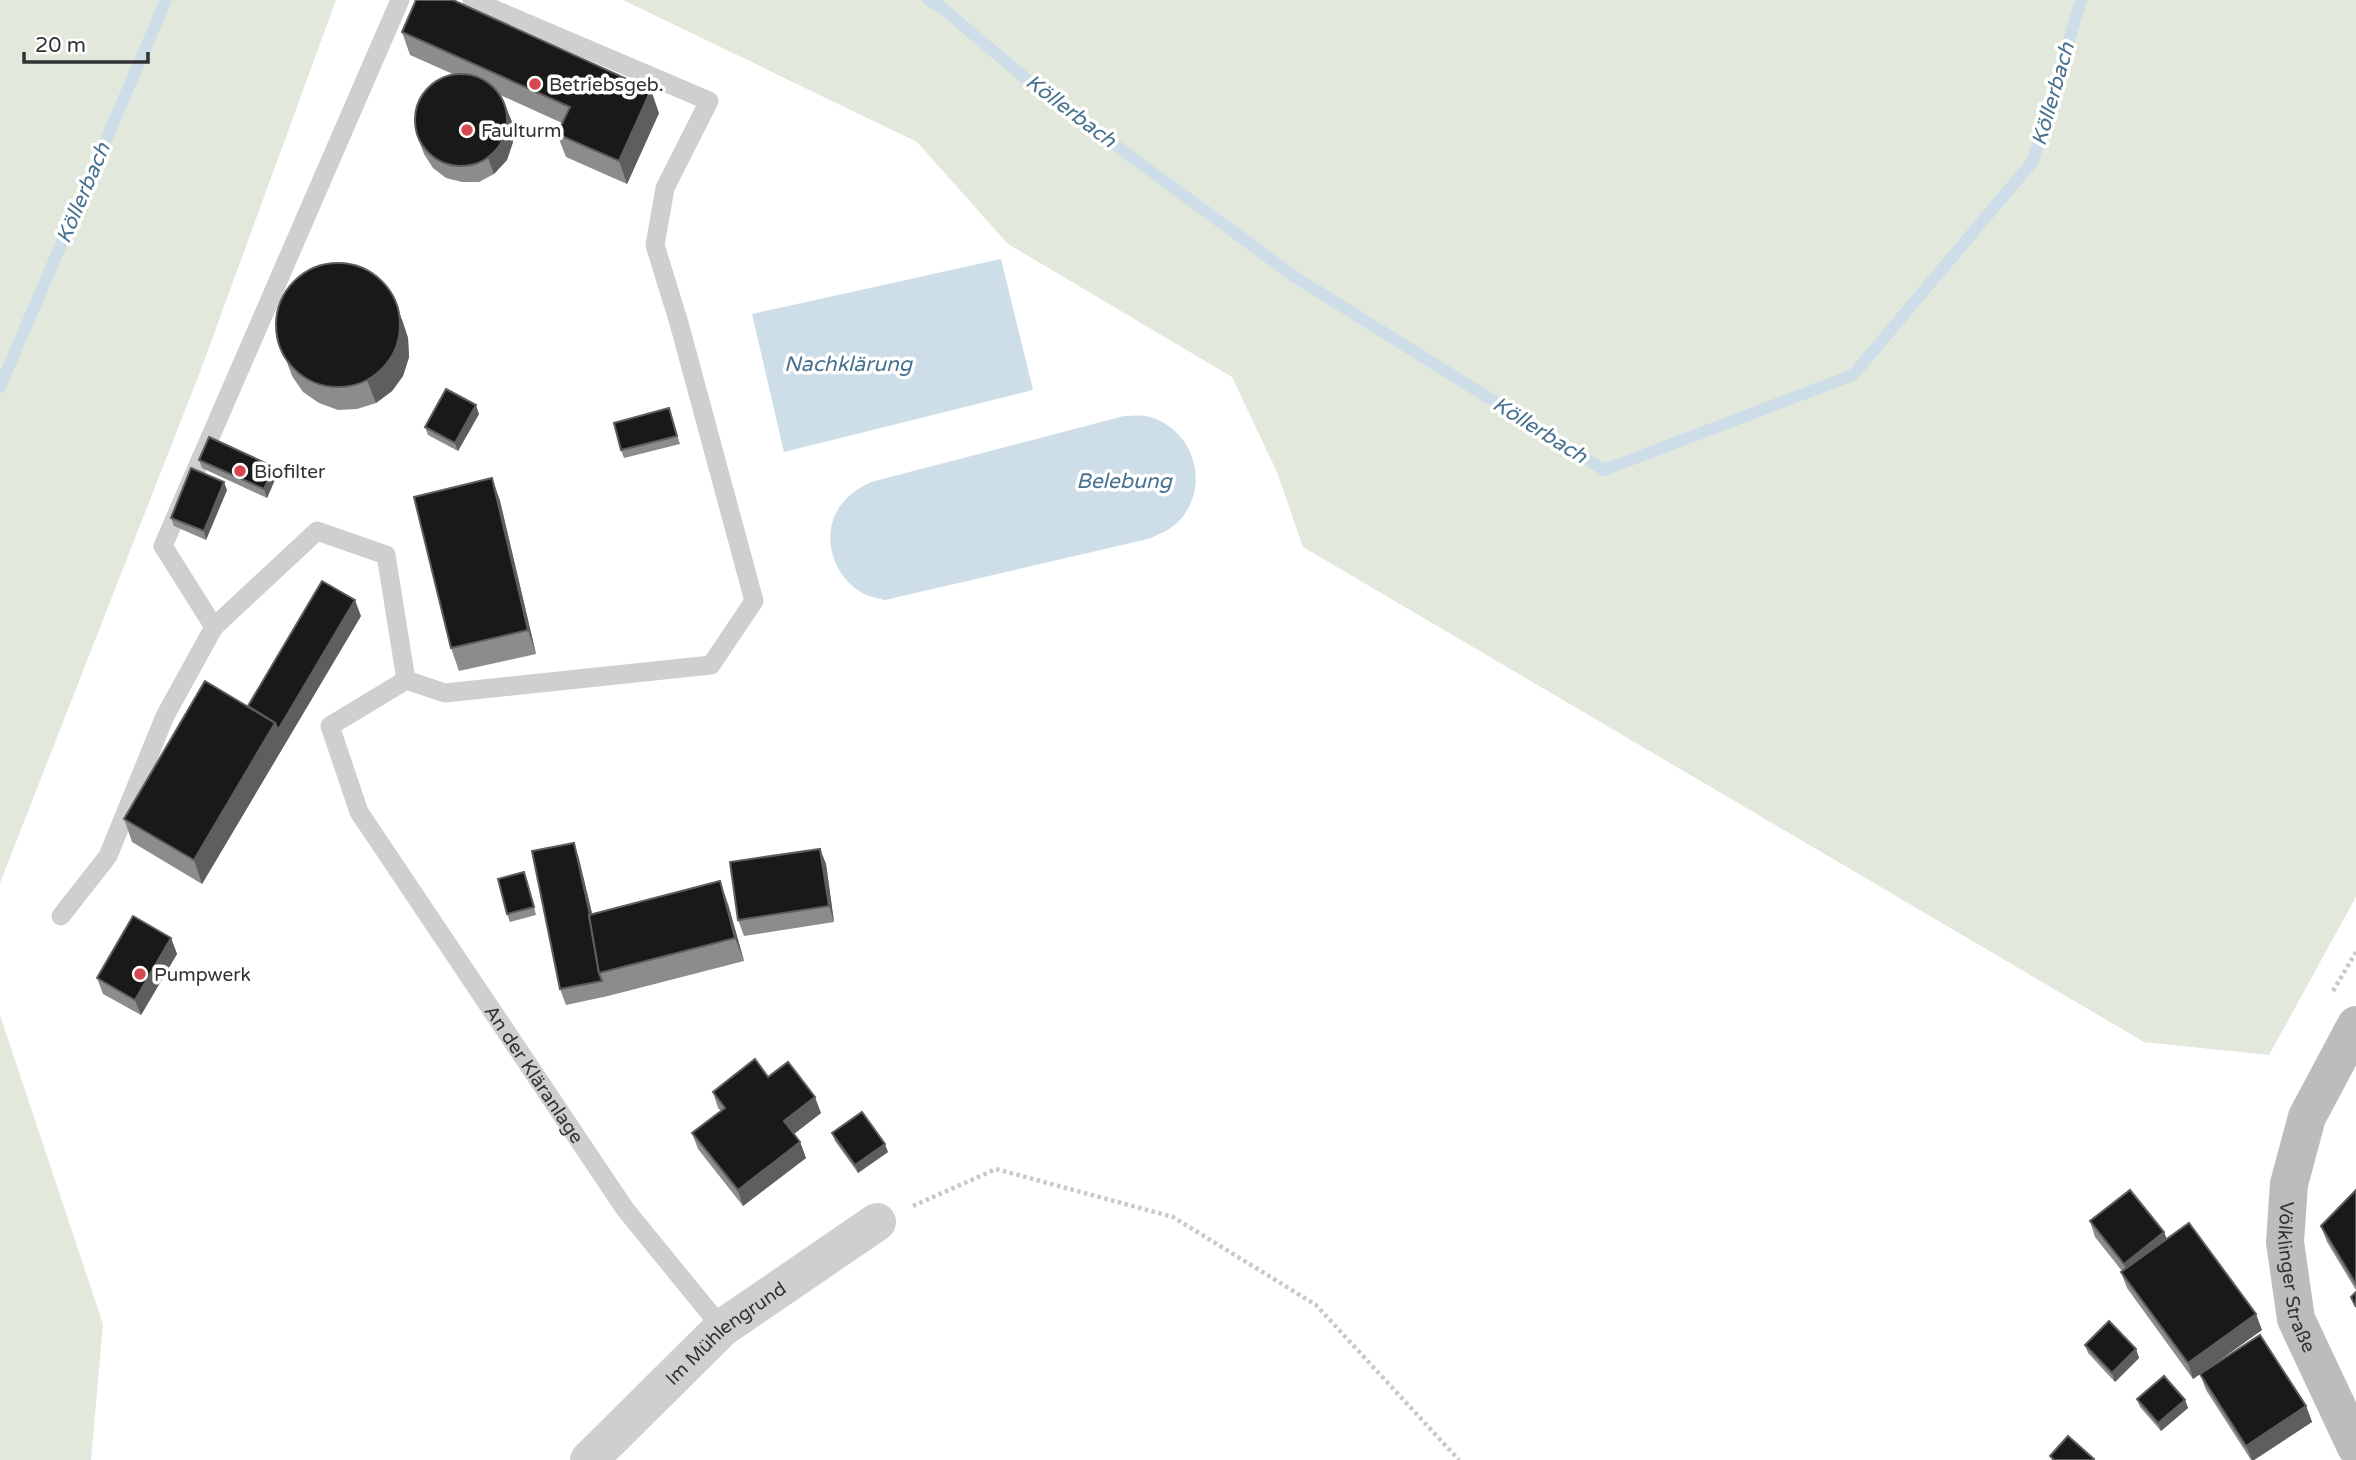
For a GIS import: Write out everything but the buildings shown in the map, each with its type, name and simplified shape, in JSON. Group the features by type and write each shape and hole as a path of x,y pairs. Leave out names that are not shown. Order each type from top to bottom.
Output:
{"street":[{"name":"Völklinger Straße","path":"2356,1025 2307,1117 2289,1184 2285,1242 2296,1319 2356,1447"},
{"name":"Im Mühlengrund","path":"589,1460 722,1328 877,1222"}],"lane":[{"path":"214,627 163,546 400,0"},
{"path":"61,916 108,856 165,716 214,627 317,531 386,555 406,680 445,693 711,665 754,601 679,323 655,245 665,188 709,101 472,0"},
{"name":"An der Kläranlage","path":"406,680 330,726 359,811 625,1209 722,1328"}],"path":[{"path":"877,1222 996,1169 1173,1217 1316,1305 1458,1460"}],"shaded area":[{"path":"0,0 336,0 200,372 0,883"},
{"path":"623,0 2356,0 2356,897 2269,1055 2144,1042 1303,547 1277,472 1232,377 1008,244 917,142"},
{"path":"0,1015 103,1324 91,1460 0,1460"}],"water":[{"name":"Nachklärung","path":"1001,259 1033,390 784,452 752,314"},
{"name":"Belebung","path":"1124,416 1146,416 1162,422 1185,442 1192,456 1195,486 1192,501 1180,520 1163,532 1148,539 885,600 866,595 853,587 837,566 830,542 834,516 847,498 867,484"}],"waterway":[{"name":"Köllerbach","path":"0,387 166,0"},
{"name":"Köllerbach","path":"928,0 941,7 1031,83 1295,277 1604,470 1853,375 2033,161 2081,0"}],"place":[{"name":"Betriebsgeb.","path":"535,84"},
{"name":"Faulturm","path":"467,130"},
{"name":"Biofilter","path":"240,471"},
{"name":"Pumpwerk","path":"140,974"}]}
